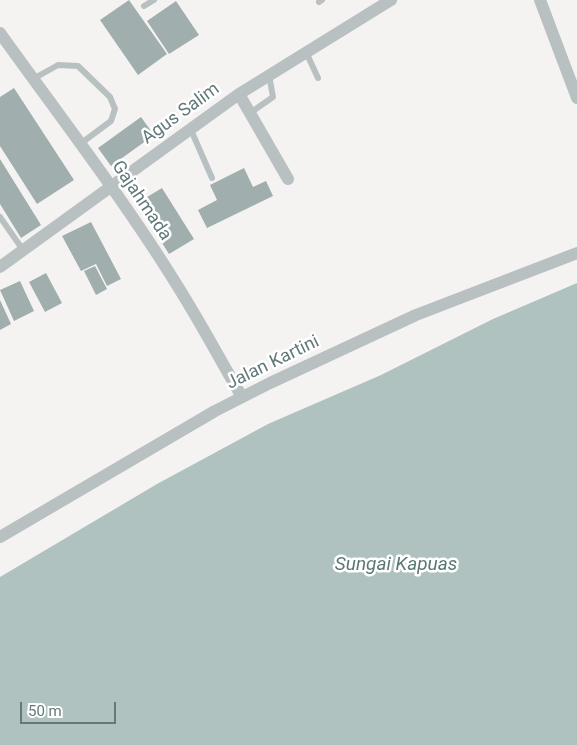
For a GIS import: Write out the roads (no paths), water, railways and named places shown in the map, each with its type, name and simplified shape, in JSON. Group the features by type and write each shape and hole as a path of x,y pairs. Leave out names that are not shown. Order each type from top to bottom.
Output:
{"street":[{"name":"Agus Salim","path":"0,266 239,94 391,0"},
{"path":"540,0 572,65 577,98"},
{"name":"Gajahmada","path":"0,33 111,186 195,314 242,397"},
{"path":"239,94 288,179"},
{"name":"Jalan Kartini","path":"0,537 242,397 416,315 577,253"}],"lane":[{"path":"144,6 154,0"},
{"path":"306,52 318,78"},
{"path":"33,79 58,65 78,66 110,97 115,109 111,121 80,144"},
{"path":"250,113 273,97 269,74"},
{"path":"191,130 212,178"},
{"path":"0,217 23,250"}],"water":[{"name":"Sungai Kapuas","path":"577,283 577,745 0,745 0,577 157,484 268,424 381,375 493,319"}]}
